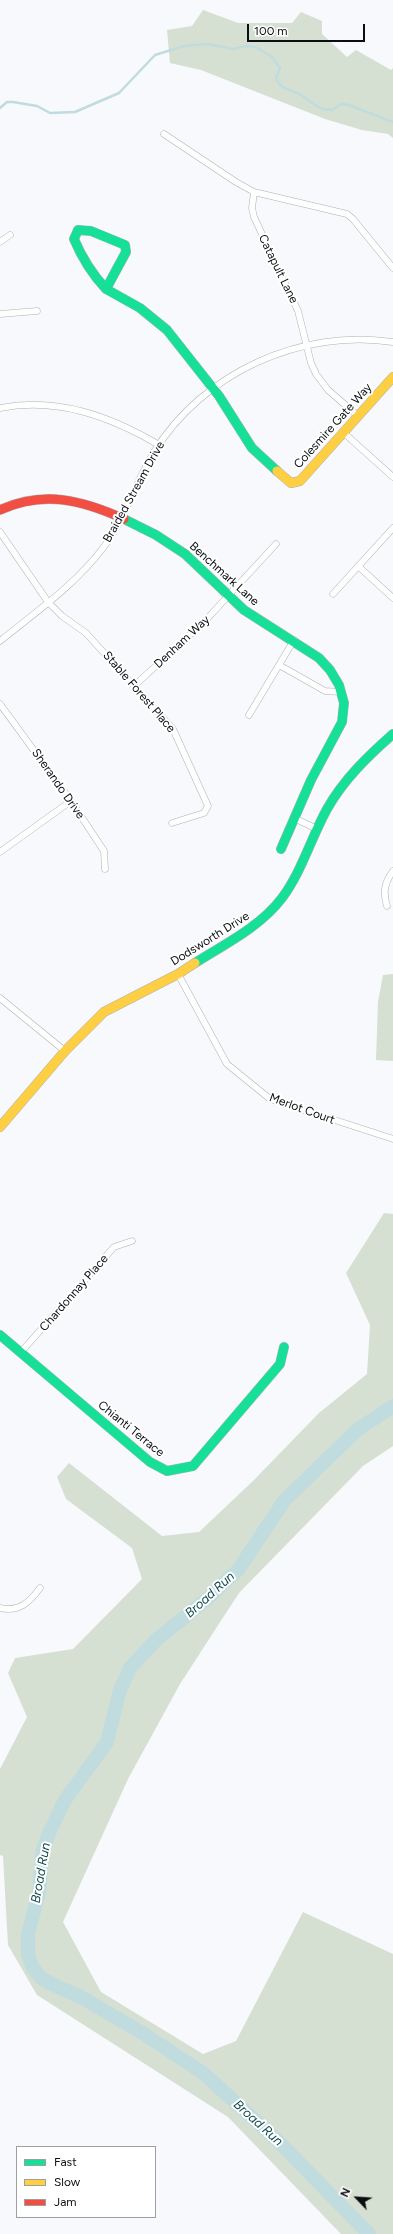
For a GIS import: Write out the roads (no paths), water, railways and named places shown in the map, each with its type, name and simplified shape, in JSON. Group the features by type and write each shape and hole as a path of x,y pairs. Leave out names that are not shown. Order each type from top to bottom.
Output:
{"street":[{"path":"164,134 236,182 254,192 347,214 353,219 393,268"},
{"name":"Catapult Lane","path":"254,192 252,208 254,218 298,311 308,346 311,363 321,382 358,416"},
{"path":"106,289 126,252 125,244 91,231 78,230 74,240 80,254 95,278 106,289 140,308 167,330 213,388"},
{"path":"0,242 10,235"},
{"path":"0,314 37,311"},
{"name":"Braided Stream Drive","path":"0,641 73,582 91,563 121,519 143,471 159,445 179,419 213,388 239,371 264,359 308,346 346,340 393,342"},
{"name":"Colesmire Gate Way","path":"213,388 252,448 291,483 300,481 393,377"},
{"path":"0,408 45,405 86,412 122,424 159,445"},
{"path":"344,433 393,477"},
{"name":"Benchmark Lane","path":"0,510 24,501 48,498 85,505 121,519 163,539 184,553 229,596 256,618 294,640 321,659 329,669 341,692 344,703 342,722 311,778 281,849"},
{"path":"333,594 393,528"},
{"name":"Stable Forest Place","path":"0,532 48,602 62,616 86,633 173,729 208,803 207,810 204,813 172,824"},
{"name":"Denham Way","path":"134,686 229,596 276,544"},
{"path":"358,566 393,598"},
{"path":"249,715 294,640"},
{"path":"279,664 325,691 341,692"},
{"name":"Sherando Drive","path":"0,704 71,801 104,850 105,868"},
{"name":"Dodsworth Drive","path":"0,1127 65,1051 104,1012 178,974 249,930 275,907 292,883 338,791 365,758 392,737"},
{"path":"0,852 71,801"},
{"path":"294,818 318,829"},
{"path":"387,906 384,890 393,871"},
{"name":"Merlot Court","path":"178,974 227,1064 270,1099 393,1139"},
{"path":"0,998 65,1051"},
{"name":"Chardonnay Place","path":"21,1352 114,1247 132,1241"},
{"name":"Chianti Terrace","path":"0,1335 150,1462 167,1471 193,1466 280,1364 284,1347"},
{"path":"0,1608 18,1609 26,1604 40,1588"}],"waterway":[{"path":"0,108 7,102 13,102 37,106 50,113 75,112 119,93 155,55 184,46 208,44 233,49 247,46 255,47 271,56 280,68 276,78 283,88 301,95 323,109 332,110 341,104 349,105 393,122"},
{"name":"Broad Run","path":"369,2234 279,2142 203,2073 144,2034 81,1997 41,1978 32,1966 28,1954 28,1934 39,1892 43,1850 49,1833 65,1800 107,1742 120,1690 130,1668 157,1639 206,1600 238,1570 284,1501 357,1430 393,1406"}]}
